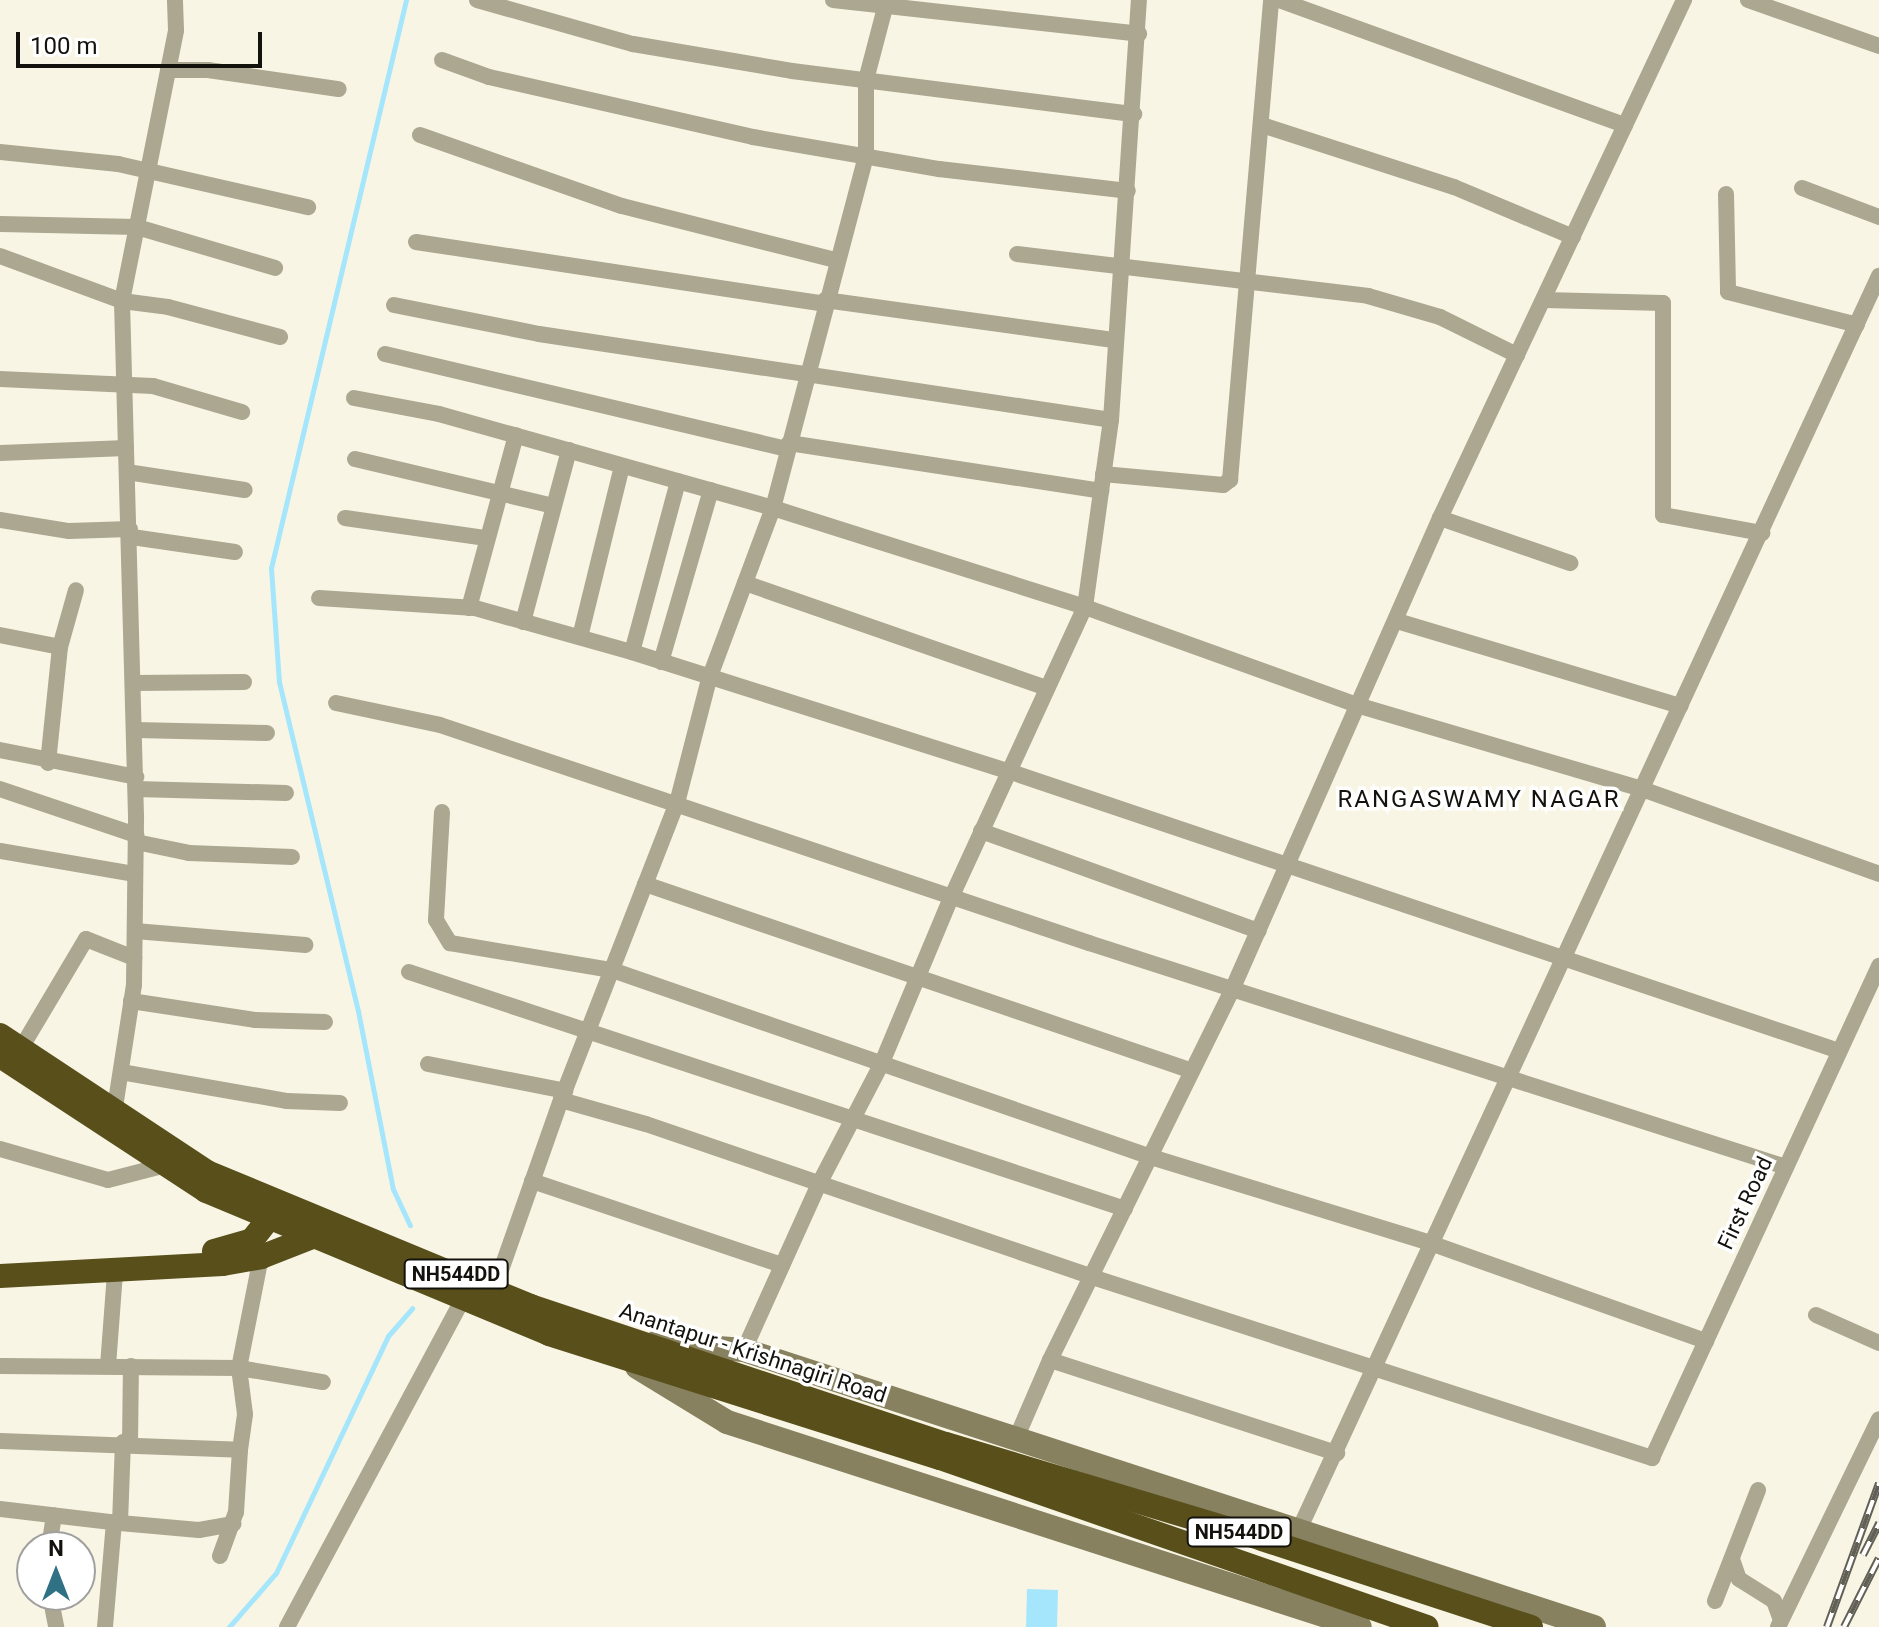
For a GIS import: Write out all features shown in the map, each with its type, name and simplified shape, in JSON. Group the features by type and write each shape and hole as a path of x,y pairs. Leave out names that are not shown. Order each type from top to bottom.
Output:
{"highway":[{"name":"Anantapur - Krishnagiri Road","path":"0,1035 10,1053 162,1166 274,1213 337,1228 494,1290 629,1350"},
{"name":"Anantapur - Krishnagiri Road","path":"10,1053 114,1114 311,1238 464,1297 943,1451 1262,1539 1531,1627"},
{"path":"0,1261 226,1249 252,1240 274,1213"},
{"path":"0,1276 115,1273 261,1257 337,1228"},
{"name":"NH544DD","path":"943,1451 1427,1627"}],"street":[{"path":"114,1114 131,1001 136,838 131,533 122,301 176,30 175,0"},
{"path":"477,0 633,44 866,80 1134,114"},
{"path":"833,0 1139,34"},
{"path":"744,1350 820,1182 881,1065 951,898 1085,607 1111,420 1134,114 1139,0"},
{"path":"1103,474 1228,484 1250,281 1271,0"},
{"path":"1279,0 1625,125"},
{"path":"1015,1441 1050,1360 1232,990 1360,706 1440,518 1684,0"},
{"path":"1748,0 1879,46"},
{"path":"494,1290 563,1096 677,803 709,679 773,508 836,260 866,157 866,80 886,4"},
{"path":"442,60 489,77 675,121 866,157 1128,191"},
{"path":"168,70 208,70 339,89"},
{"path":"1262,125 1468,192 1573,237"},
{"path":"420,135 622,206 836,260"},
{"path":"0,152 118,164 308,207"},
{"path":"1802,188 1879,217"},
{"path":"1726,194 1728,292 1857,325"},
{"path":"0,224 137,227 275,268"},
{"path":"416,242 825,302 1115,340"},
{"path":"1017,254 1396,301 1517,355"},
{"path":"0,256 122,301 168,307 280,337"},
{"path":"1298,1532 1879,276"},
{"path":"1544,300 1663,303 1663,515 1762,533"},
{"path":"394,305 539,334 808,371 1111,420"},
{"path":"385,354 789,446 1101,491"},
{"path":"0,379 153,386 242,412"},
{"path":"354,398 516,435 773,508 1085,607 1360,706 1642,789 1879,874"},
{"path":"469,608 485,538 516,435"},
{"path":"0,453 126,448"},
{"path":"523,622 569,450"},
{"path":"355,459 554,506"},
{"path":"580,637 622,466"},
{"path":"127,472 245,490"},
{"path":"632,652 678,481"},
{"path":"661,662 711,490"},
{"path":"345,518 485,538"},
{"path":"1440,518 1570,563"},
{"path":"0,520 69,531 131,533 235,552"},
{"path":"745,583 1047,688"},
{"path":"48,763 60,647 76,590"},
{"path":"319,598 469,608 632,652 709,679 1008,771 1286,869 1565,958 1839,1051"},
{"path":"1397,621 1681,706"},
{"path":"0,635 60,647"},
{"path":"134,683 244,682"},
{"path":"336,703 440,725 951,898 1508,1080 1786,1167"},
{"path":"135,730 267,733"},
{"path":"0,750 136,783 286,793"},
{"path":"0,789 136,838 189,853 292,857"},
{"path":"442,812 436,920 450,943 612,970 881,1065 961,1088 1151,1157 1433,1244 1706,1341"},
{"path":"981,831 1259,931"},
{"path":"0,851 135,874"},
{"path":"645,884 1192,1071"},
{"path":"135,931 305,945"},
{"path":"10,1053 86,939 134,958"},
{"name":"First Road","path":"1375,1370 1652,1458 1879,966"},
{"path":"409,972 589,1028 852,1120 1125,1209"},
{"path":"131,1001 255,1020 325,1022"},
{"path":"428,1064 563,1096 1375,1370"},
{"path":"121,1072 287,1101 340,1103"},
{"path":"0,1149 108,1180 162,1166"},
{"path":"532,1181 782,1265"},
{"path":"220,1556 233,1524 245,1414 239,1368 261,1257"},
{"path":"108,1366 115,1273"},
{"path":"287,1627 464,1297"},
{"path":"1816,1315 1879,1343"},
{"path":"629,1350 744,1350 1015,1441 1594,1627"},
{"path":"629,1350 727,1422 1360,1627"},
{"path":"1050,1360 1337,1453"},
{"path":"0,1366 239,1368 323,1382"},
{"path":"105,1627 126,1442 131,1366"},
{"path":"1780,1623 1879,1419"},
{"path":"0,1441 126,1442 240,1450"},
{"path":"1715,1601 1758,1490"},
{"path":"0,1509 199,1530 233,1524"},
{"path":"52,1531 54,1515"},
{"path":"1732,1559 1739,1579 1774,1601 1780,1623"}],"water":[{"path":"1027,1589 1058,1590 1057,1627 1026,1627"}],"waterway":[{"path":"406,0 271,568 279,682 358,1011 393,1189 410,1225"},
{"path":"229,1627 276,1573 388,1336 412,1308"}],"railway":[{"path":"1827,1627 1879,1483"},
{"path":"1863,1555 1879,1523"},
{"path":"1844,1627 1879,1558"}],"district":[{"name":"RANGASWAMY NAGAR","path":"1479,800"}]}
